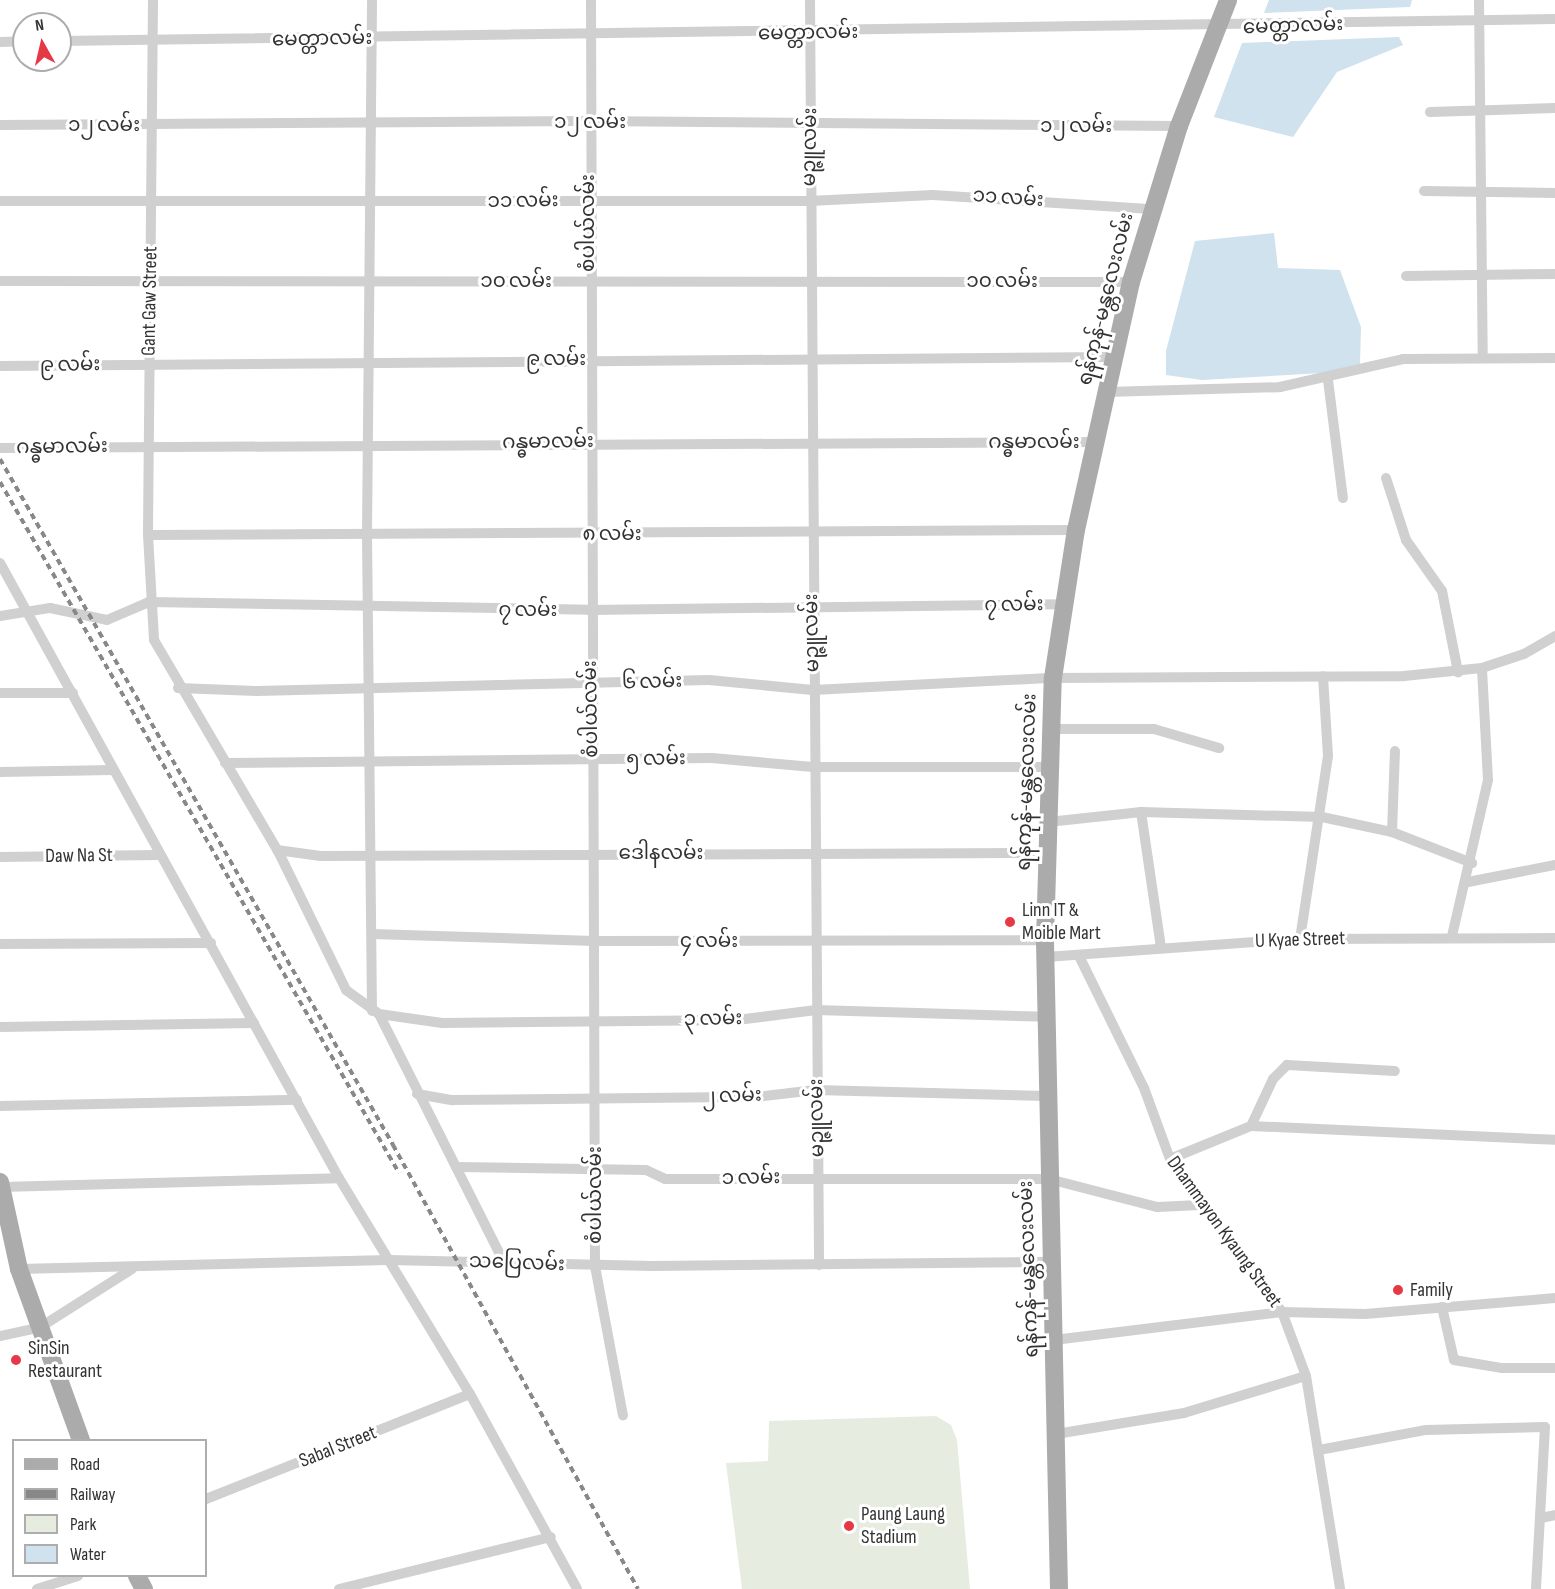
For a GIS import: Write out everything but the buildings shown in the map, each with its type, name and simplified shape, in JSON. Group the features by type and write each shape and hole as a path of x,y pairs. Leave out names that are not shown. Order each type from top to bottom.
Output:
{"main road":[{"name":"ရန်ကုန်-မန္တလေးလမ်း","path":"1059,1589 1048,1179 1046,949 1053,678 1076,530 1112,357 1131,282 1179,126 1228,0"},
{"path":"1,1184 19,1269 81,1439"}],"street":[{"name":"Gant Gaw Street","path":"153,0 154,125 149,281 151,445 148,535 149,602 156,646 178,687 277,850 346,990 376,1012"},
{"path":"372,0 367,281 370,360 367,534 369,764 373,854 372,934 376,1012 504,1262"},
{"name":"စံပါယ်လမ်း","path":"591,0 588,281 591,442 589,610 596,1020 595,1266 623,1415"},
{"name":"မဉ္ဇူလမ်း","path":"810,0 809,201 812,357 810,534 819,1265"},
{"path":"1479,0 1483,356"},
{"name":"မေတ္တာလမ်း","path":"72,41 1217,28 1555,19"},
{"path":"1430,112 1555,108"},
{"name":"၁၂ လမ်း","path":"0,125 589,121 1179,126"},
{"path":"1424,191 1555,192"},
{"name":"၁၁ လမ်း","path":"0,201 153,198 368,202 809,201 944,195 1152,209"},
{"path":"1407,276 1555,274"},
{"name":"၁၀ လမ်း","path":"5,281 810,279 1131,282"},
{"path":"1106,392 1280,387 1328,380 1403,359 1483,356 1555,358"},
{"name":"၉ လမ်း","path":"0,366 370,360 1112,357"},
{"path":"1328,380 1343,498"},
{"name":"ဂန္ဓမာလမ်း","path":"0,448 591,442 1096,442"},
{"path":"1386,478 1406,540 1442,591 1458,672"},
{"name":"၈ လမ်း","path":"148,535 810,534 1076,530"},
{"path":"0,563 32,615 158,855 211,943 339,1178 470,1394 551,1537 577,1589"},
{"name":"၇ လမ်း","path":"0,616 32,615 50,608 107,620 149,602 368,609 589,610 812,609 1064,604"},
{"name":"၆ လမ်း","path":"178,687 369,687 709,680 813,690 1053,678 1323,676 1458,672 1482,668 1524,654 1555,636"},
{"path":"1452,936 1468,882 1490,757 1482,668"},
{"path":"1300,939 1322,817 1328,756 1323,676"},
{"path":"0,693 73,693"},
{"path":"1052,729 1154,729 1219,748"},
{"path":"1392,832 1395,751"},
{"name":"၅ လမ်း","path":"225,763 369,764 712,758 813,767 1051,767"},
{"path":"0,772 113,770"},
{"path":"1048,822 1141,812 1322,817 1392,832 1472,863"},
{"path":"1141,812 1161,947"},
{"name":"ဒေါနလမ်း","path":"277,850 373,854 1047,853"},
{"name":"Daw Na St","path":"0,857 158,855"},
{"path":"1468,882 1555,865"},
{"name":"၄ လမ်း","path":"372,934 594,941 815,941 1046,949"},
{"name":"U Kyae Street","path":"1046,949 1080,958 1161,947 1300,939 1452,936 1555,938"},
{"path":"0,944 211,943"},
{"name":"Dhammayon Kyaung Street","path":"1080,958 1144,1088 1170,1159 1200,1204 1282,1312 1306,1376 1340,1589"},
{"name":"၃ လမ်း","path":"376,1012 442,1023 737,1020 816,1010 1047,1017"},
{"path":"0,1027 254,1023"},
{"path":"1251,1126 1273,1079 1287,1065 1395,1071"},
{"name":"၂ လမ်း","path":"417,1094 452,1100 594,1099 816,1090 1047,1096"},
{"path":"0,1106 297,1100"},
{"path":"1170,1159 1251,1126 1555,1140"},
{"name":"၁ လမ်း","path":"456,1167 646,1170 665,1179 819,1177 1048,1179 1157,1207 1200,1204"},
{"path":"1,1184 339,1178"},
{"name":"သပြေလမ်း","path":"19,1269 389,1260 595,1266 1051,1262"},
{"path":"0,1336 39,1328 132,1268"},
{"path":"1054,1340 1282,1312 1442,1307 1555,1298"},
{"path":"1442,1307 1454,1360 1502,1368 1555,1368"},
{"path":"1056,1434 1184,1413 1306,1376"},
{"name":"Sabal Street","path":"207,1499 470,1394"},
{"path":"1319,1450 1426,1430 1545,1427 1536,1589"},
{"path":"1541,1518 1555,1515"},
{"path":"339,1589 551,1537"},
{"path":"37,1589 72,1577"}],"green space":[{"name":"Paung Laung Stadium","path":"936,1416 951,1425 957,1440 970,1589 742,1589 726,1463 768,1461 769,1421"}],"water":[{"path":"1269,0 1412,0 1410,7 1264,13"},
{"path":"1399,37 1403,45 1337,72 1293,137 1214,117 1242,43"},
{"path":"1274,233 1278,268 1340,270 1361,327 1360,364 1322,373 1202,380 1166,375 1166,351 1195,241"}],"railway":[{"path":"0,459 393,1145 638,1589"},
{"path":"0,482 399,1173"}],"place":[{"name":"Linn IT & Moible Mart","path":"1010,922"},
{"name":"Family","path":"1398,1290"},
{"name":"SinSin Restaurant","path":"16,1360"},
{"name":"Paung Laung Stadium","path":"849,1526"}]}
